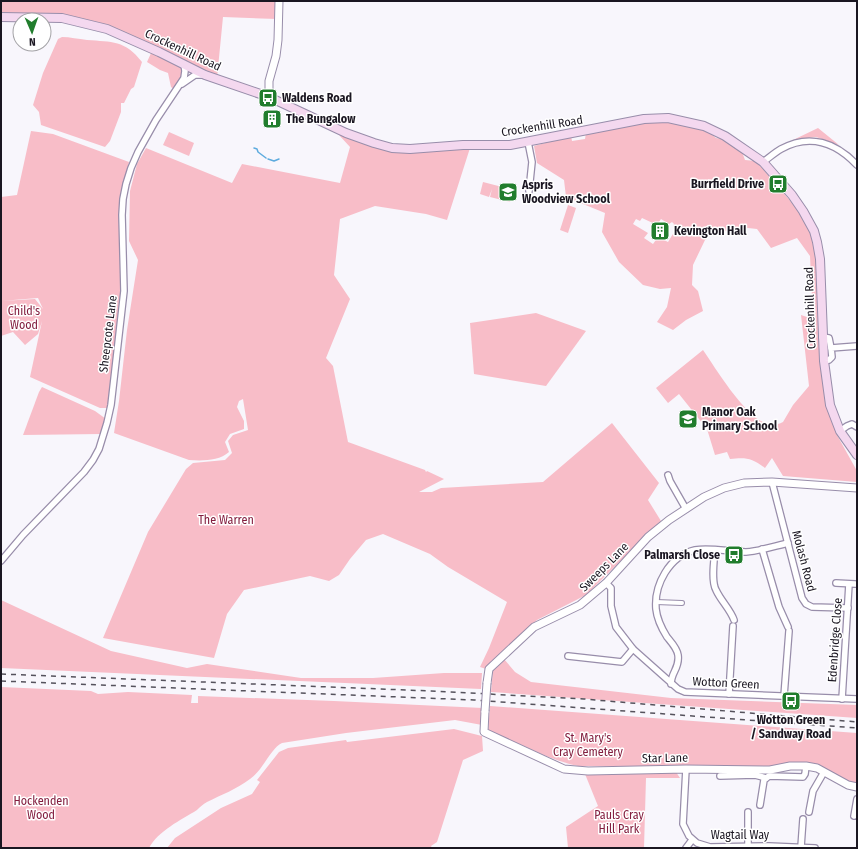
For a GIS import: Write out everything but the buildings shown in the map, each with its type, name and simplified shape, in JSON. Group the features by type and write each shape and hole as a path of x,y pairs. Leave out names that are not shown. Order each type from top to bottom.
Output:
{"main road":[{"name":"Crockenhill Road","path":"1,17 62,18 107,29 124,35 205,75 269,96 346,133 392,148 510,145 644,119 668,118 704,126 725,136 763,162 792,195 814,231 818,242 820,259 822,337 830,405 840,431 857,455"}],"street":[{"path":"269,96 269,81 276,56 278,40 279,1"},
{"name":"Sheepcote Lane","path":"1,561 23,535 84,472 99,450 111,405 124,291 123,199 131,168 138,152 156,120 184,78 184,64"},
{"name":"Sheepcote Lane","path":"180,86 195,75 205,75"},
{"path":"258,93 269,81"},
{"path":"528,142 532,162 529,191"},
{"path":"763,162 790,145 820,142 834,146 857,165"},
{"path":"822,337 829,338 832,357 829,360 824,361"},
{"path":"831,348 857,346"},
{"path":"840,431 852,424 857,427"},
{"path":"668,475 686,509"},
{"name":"Sweeps Lane","path":"484,732 489,669 534,627 580,605 606,583 648,537 669,520 704,497 724,488 744,483 772,482 857,488"},
{"name":"Molash Road","path":"772,482 802,598 806,604 812,607 848,608"},
{"name":"Wotton Green","path":"788,543 748,552 696,550 680,557 669,568 662,577 658,589 656,611 662,630 678,653 679,662 671,678 672,684 685,692 857,699"},
{"path":"762,549 779,607 789,629 784,696"},
{"path":"715,550 715,589 732,615 734,623 729,694"},
{"path":"606,583 611,588 611,606 616,627 633,649 672,684"},
{"name":"Edenbridge Close","path":"836,583 852,584 848,608 842,698"},
{"path":"656,602 682,603"},
{"path":"568,656 622,662 633,649"},
{"name":"Star Lane","path":"484,732 564,769 588,771 686,768 770,770 790,766 806,766 824,772 848,785 857,787"},
{"path":"720,776 756,776 766,778 769,776 803,777 806,766"},
{"path":"686,768 683,821 685,830 692,840 686,848"},
{"path":"809,812 813,791 824,772"},
{"path":"760,805 764,780 766,778"},
{"path":"854,816 857,799"},
{"path":"748,812 748,847"},
{"path":"801,847 803,819"},
{"name":"Wagtail Way","path":"692,840 710,847 815,848"}],"green space":[{"path":"1,1 275,1 277,19 223,17 217,78 107,26 52,17 52,12 1,13"},
{"path":"62,37 104,41 118,44 130,50 142,62 134,87 131,89 124,103 121,103 121,112 110,141 105,147 41,125 39,112 33,105 43,73 58,39"},
{"path":"152,51 182,65 182,75 175,90 171,87 168,73 147,62"},
{"path":"668,121 704,128 716,138 729,140 741,149 745,160 756,161 793,204 809,228 816,254 828,408 837,435 857,471 857,482 783,476 772,458 765,468 749,459 730,459 727,452 715,455 707,429 679,394 668,403 656,388 703,350 731,391 748,411 770,425 783,422 793,405 809,386 801,315 813,319 810,256 797,238 771,248 757,229 748,228 712,233 705,240 693,265 692,285 698,291 703,311 686,320 673,330 657,322 667,307 671,288 660,289 643,285 619,262 602,232 605,213 566,197 564,180 537,163 534,146 571,136 572,141 585,139 586,133 640,122","holes":["642,218 657,225 661,219 669,224 672,222 674,224 673,227 676,229 668,242 658,237 653,244 644,238 648,233 633,224 636,219 640,221"]},
{"path":"818,128 839,145 816,137 793,140"},
{"name":"Child's Wood","path":"31,131 53,134 129,162 120,204 122,282 108,408 100,408 30,377 42,321 38,334 25,345 13,332 1,336 1,197 17,195","holes":["38,298 43,309 35,299 1,301"]},
{"path":"169,132 194,143 189,156 163,145"},
{"name":"The Warren","path":"339,135 389,150 470,148 447,220 426,214 375,206 340,219 334,275 350,299 326,358 333,366 348,442 425,470 426,472 427,471 444,479 419,492 432,492 441,488 543,482 612,423 659,483 648,500 661,521 586,595 537,620 499,654 486,669 480,667 507,602 448,567 430,554 383,534 366,540 339,575 329,581 310,576 244,590 227,614 214,658 103,638 148,532 186,469 193,463 225,460 232,453 228,441 233,435 248,430 243,399 239,401 237,407 244,421 244,429 230,434 225,442 229,452 215,459 189,460 114,433 127,330 138,260 129,241 130,191 137,164 146,148 232,183 242,164 340,183 350,147"},
{"path":"483,182 514,190 510,202 490,197 492,189 489,197 480,194"},
{"path":"568,205 576,208 568,233 560,230"},
{"path":"536,313 586,331 546,386 474,374 470,323"},
{"path":"42,387 95,411 106,419 101,434 23,435"},
{"path":"1,600 111,651 187,668 207,664 301,678 373,678 444,673 482,673 481,689 1,668"},
{"path":"504,659 515,672 531,682 671,698 857,705 857,718 491,692 493,670"},
{"name":"Hockenden Wood","path":"1,687 91,691 98,694 128,692 192,695 191,703 198,703 198,696 483,708 482,725 455,720 346,733 282,743 274,750 255,775 245,783 206,803 170,826 158,836 149,848 1,848"},
{"name":"St. Mary's Cray Cemetery","path":"490,706 857,733 857,783 846,782 823,768 578,766 551,758 488,731"},
{"path":"454,729 482,736 483,751 463,760 437,842 431,846 432,848 167,848 175,838 221,808 252,794 260,782 257,780 279,752 288,748 346,740 347,742"},
{"name":"Pauls Cray Hill Park","path":"676,772 680,778 646,778 644,848 568,848 566,827 598,806 585,774"}],"waterway":[{"path":"254,148 266,158"},
{"path":"268,159 274,161 279,159"}],"railway":[{"path":"1,674 431,691 584,699 857,722"},
{"path":"1,681 474,700 857,728"}],"place":[{"name":"Waldens Road","path":"268,98"},
{"name":"The Bungalow","path":"272,119"},
{"name":"Burrfield Drive","path":"778,184"},
{"name":"Aspris Woodview School","path":"508,192"},
{"name":"Kevington Hall","path":"660,231"},
{"name":"Manor Oak Primary School","path":"688,419"},
{"name":"Palmarsh Close","path":"734,555"},
{"name":"Wotton Green / Sandway Road","path":"791,701"}]}
